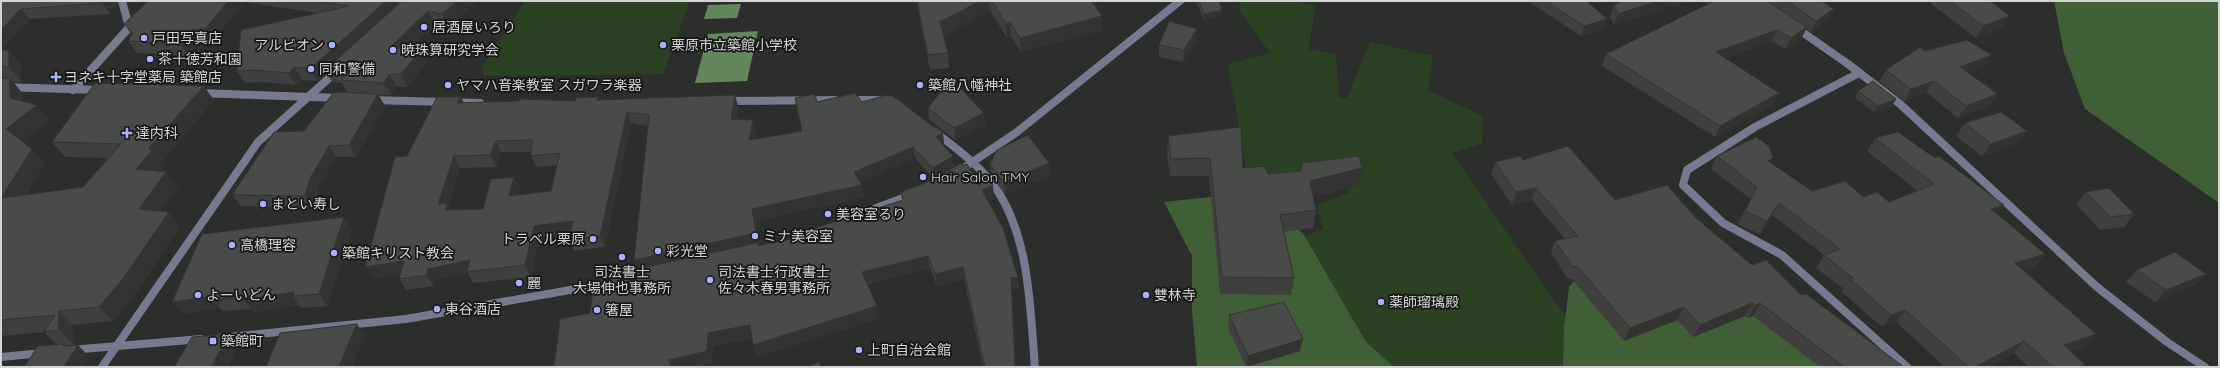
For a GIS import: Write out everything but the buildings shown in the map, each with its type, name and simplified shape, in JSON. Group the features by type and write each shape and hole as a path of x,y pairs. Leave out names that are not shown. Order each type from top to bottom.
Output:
{"street":[{"path":"122,1 129,27"},
{"path":"949,177 1016,133 1143,27 1180,1"},
{"path":"73,90 140,16"},
{"path":"1786,22 1859,73 1931,131 2090,281 2176,350 2205,367"},
{"path":"102,367 115,346 258,142 344,64"},
{"path":"1859,73 1755,127 1693,166 1687,170 1683,186 1723,223 1782,255 1907,367"},
{"path":"1,87 112,91"},
{"path":"191,93 348,98"},
{"path":"364,99 426,103 489,103"},
{"path":"718,101 877,99 892,102"},
{"path":"931,128 974,162 1003,200 1020,244 1035,367"},
{"path":"864,213 916,193"},
{"path":"1,357 406,320 611,283"}],"shaded area":[{"path":"525,1 690,1 663,74 484,76 482,67"},
{"path":"1240,1 1293,1 1316,5 1308,50 1336,54 1339,98 1347,98 1370,42 1433,56 1428,90 1483,116 1482,144 1452,153 1600,367 1383,367 1378,365 1297,238 1323,229 1317,205 1349,193 1342,174 1248,179 1228,64 1270,53 1239,10"},
{"path":"2054,1 2219,1 2219,203 2085,109 2064,53"},
{"path":"741,4 737,18 704,19 708,5"},
{"path":"758,31 747,81 695,83 708,34"},
{"path":"1238,194 1277,208 1304,235 1366,342 1394,367 1197,367 1192,309 1192,256 1164,202"},
{"path":"1588,264 1663,270 1865,367 1563,367 1564,328 1569,287"}],"place":[{"name":"居酒屋いろり","path":"424,27"},
{"name":"戸田写真店","path":"144,38"},
{"name":"アルビオン","path":"332,45"},
{"name":"栗原市立築館小学校","path":"663,45"},
{"name":"暁珠算研究学会","path":"393,50"},
{"name":"茶十徳芳和園","path":"150,59"},
{"name":"同和警備","path":"311,69"},
{"name":"ヨネキ十字堂薬局 築館店","path":"56,77"},
{"name":"ヤマハ音楽教室 スガワラ楽器","path":"448,85"},
{"name":"築館八幡神社","path":"920,85"},
{"name":"達内科","path":"127,133"},
{"name":"Hair Salon TMY","path":"923,177"},
{"name":"まとい寿し","path":"263,204"},
{"name":"美容室るり","path":"828,214"},
{"name":"ミナ美容室","path":"755,236"},
{"name":"トラベル栗原","path":"593,239"},
{"name":"高橋理容","path":"232,245"},
{"name":"彩光堂","path":"658,251"},
{"name":"築館キリスト教会","path":"334,253"},
{"name":"司法書士 大場伸也事務所","path":"622,257"},
{"name":"司法書士行政書士 佐々木春男事務所","path":"710,280"},
{"name":"麗","path":"519,283"},
{"name":"よーいどん","path":"198,295"},
{"name":"雙林寺","path":"1146,295"},
{"name":"薬師瑠璃殿","path":"1381,302"},
{"name":"東谷酒店","path":"437,309"},
{"name":"箸屋","path":"597,310"},
{"name":"築館町","path":"213,341"},
{"name":"上町自治会館","path":"859,350"}]}
